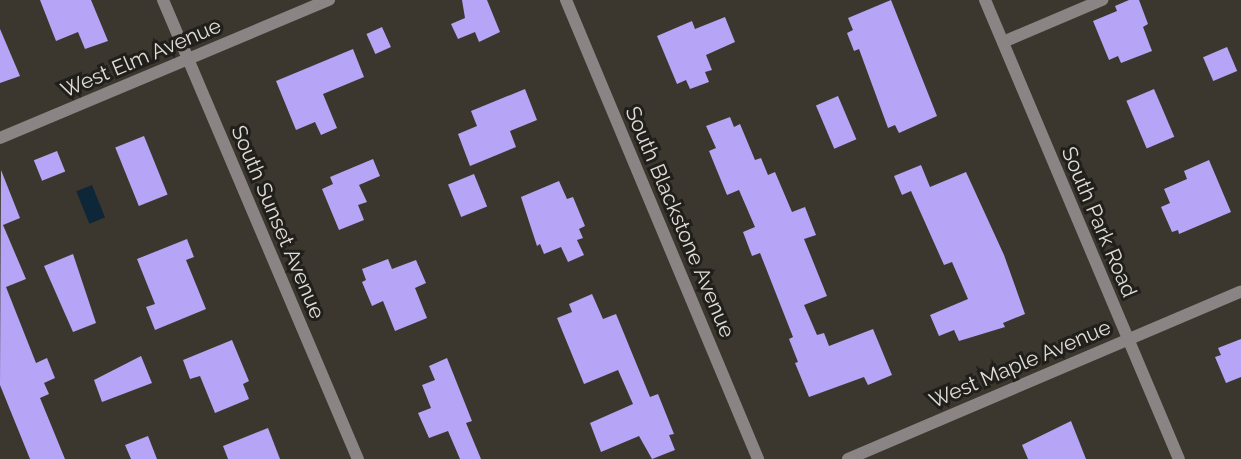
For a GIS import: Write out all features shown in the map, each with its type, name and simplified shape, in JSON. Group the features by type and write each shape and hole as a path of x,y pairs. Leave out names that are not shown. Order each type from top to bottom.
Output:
{"street":[{"name":"South Sunset Avenue","path":"163,0 358,459"},
{"name":"West Elm Avenue","path":"0,138 329,0"},
{"name":"South Blackstone Avenue","path":"566,0 758,459"},
{"name":"South Park Road","path":"985,0 1179,459"},
{"path":"1003,42 1102,0"},
{"name":"West Maple Avenue","path":"848,459 1241,291"}],"water":[{"path":"92,185 105,217 89,224 76,191"}],"building":[{"path":"40,0 91,0 108,41 85,49 78,32 56,41"},
{"path":"462,0 487,0 500,32 479,42 475,32 458,39 451,24 465,18"},
{"path":"891,0 937,116 899,133 895,125 888,128 859,49 854,51 847,33 853,30 848,18"},
{"path":"1129,0 1139,0 1148,24 1143,27 1152,51 1121,63 1118,56 1109,60 1093,21 1117,11 1115,6"},
{"path":"725,17 735,42 706,55 712,70 705,72 709,82 690,89 686,80 677,84 657,36 692,21 695,29"},
{"path":"382,27 391,47 375,54 366,34"},
{"path":"0,29 20,76 0,83"},
{"path":"1227,47 1237,71 1213,81 1203,57"},
{"path":"353,49 364,77 323,94 337,128 321,135 315,122 296,130 276,81"},
{"path":"525,89 537,120 510,131 516,147 470,166 458,134 477,126 471,111"},
{"path":"1154,89 1174,137 1147,149 1126,101"},
{"path":"838,96 856,139 834,149 816,105"},
{"path":"730,117 734,127 740,124 755,160 761,158 768,175 775,172 792,212 805,207 816,235 804,239 827,296 804,305 817,335 824,333 829,346 873,329 892,375 868,385 864,377 809,397 795,363 798,362 789,339 793,337 760,253 752,256 743,232 755,227 739,190 727,195 709,151 716,148 706,126"},
{"path":"144,136 168,194 139,206 115,148"},
{"path":"57,151 65,171 42,181 34,160"},
{"path":"373,159 380,176 359,185 367,202 358,205 364,220 339,230 322,189 333,184 330,177"},
{"path":"1209,160 1231,212 1179,234 1178,230 1172,232 1161,207 1170,203 1164,189 1187,179 1184,171"},
{"path":"921,165 930,187 966,172 1004,255 1025,314 1003,323 1005,327 959,341 954,330 939,336 930,315 968,299 952,262 944,265 911,191 902,195 894,176"},
{"path":"1,170 20,218 3,225 26,279 6,287 36,363 47,358 55,378 44,383 49,394 40,398 65,459 30,459 0,385"},
{"path":"474,174 487,206 461,217 448,184"},
{"path":"559,181 567,199 573,197 585,226 579,229 583,238 577,240 584,255 568,262 561,247 544,254 540,244 537,246 521,197"},
{"path":"187,239 194,257 186,260 206,309 155,330 146,307 155,304 137,259"},
{"path":"73,254 96,323 73,332 44,266"},
{"path":"388,259 392,269 416,260 426,283 415,288 427,318 395,331 383,301 372,306 362,282 366,280 362,269"},
{"path":"592,294 603,319 616,314 650,397 658,394 674,434 669,435 675,450 652,459 639,436 601,452 590,423 633,404 618,370 584,384 557,318 572,312 569,304"},
{"path":"1241,339 1241,377 1226,383 1215,357 1221,355 1218,348"},
{"path":"232,340 249,381 243,384 249,399 215,413 200,376 190,379 183,360"},
{"path":"141,356 152,383 102,402 94,380"},
{"path":"447,358 472,421 466,423 481,459 460,459 448,431 429,438 418,413 431,408 422,385 435,380 429,366"},
{"path":"1071,421 1086,459 1028,459 1022,445"},
{"path":"268,428 280,459 228,459 223,446"},
{"path":"148,436 157,459 131,459 125,445"}]}
